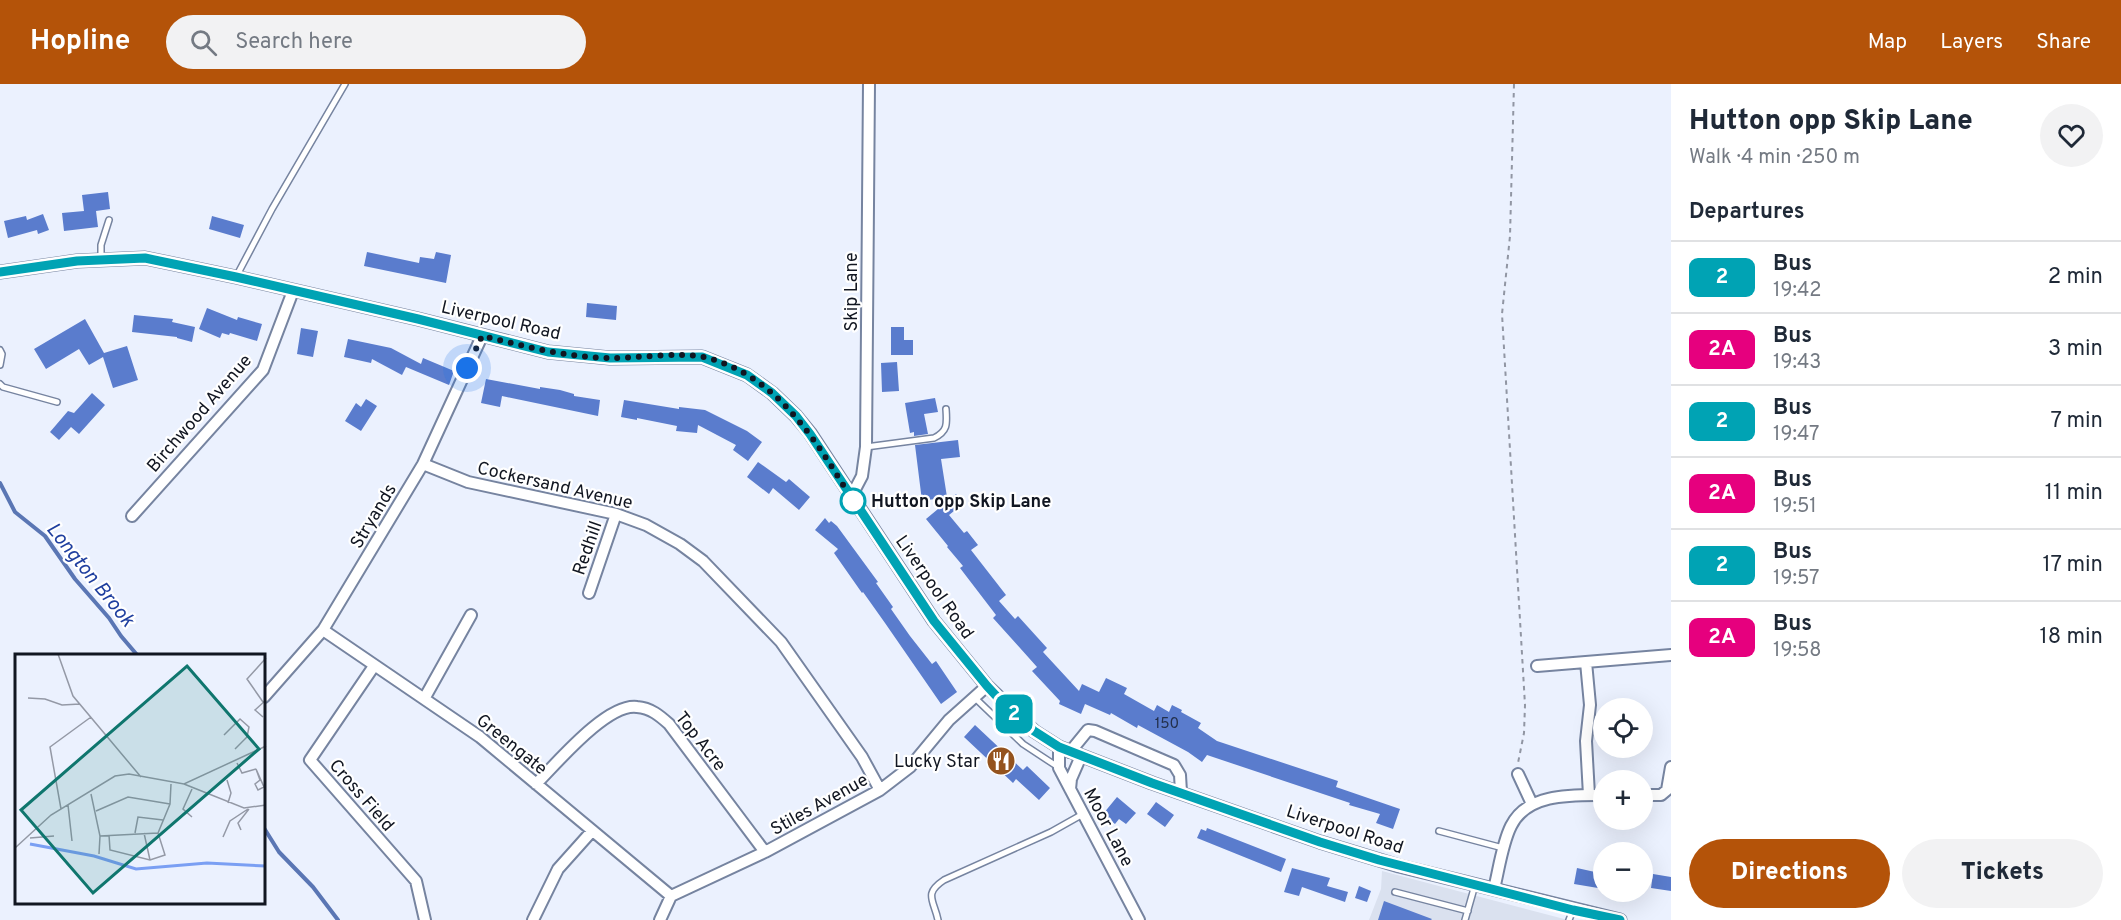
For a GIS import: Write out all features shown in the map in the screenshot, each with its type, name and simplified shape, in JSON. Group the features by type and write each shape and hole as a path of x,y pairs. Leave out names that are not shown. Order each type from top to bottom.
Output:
{"street":[{"name":"Skip Lane","path":"851,497 862,476 866,447 868,84"},
{"name":"Liverpool Road","path":"0,272 77,261 145,258 418,319 548,352 610,358 702,357 730,367 747,375 772,393 796,416 934,621 987,686 1034,731 1070,752 1320,842 1399,866 1494,889 1571,915 1620,920"},
{"name":"Birchwood Avenue","path":"132,516 263,370 293,291"},
{"name":"Stryands","path":"266,695 323,630 423,464 482,336"},
{"name":"Cockersand Avenue","path":"423,464 468,482 616,514 646,525 680,544 695,555 781,642 862,758 880,790"},
{"name":"Redhill","path":"589,593 616,514"},
{"path":"424,699 471,615"},
{"name":"Greengate","path":"323,630 480,737 671,896"},
{"path":"1537,666 1671,655"},
{"path":"1586,662 1590,705 1586,741 1589,795"},
{"name":"Cross Field","path":"374,666 310,760 416,881 425,920"},
{"name":"Stiles Avenue","path":"671,896 765,852 880,790 910,767 949,720 987,686"},
{"name":"Top Acre","path":"536,784 590,729 621,709 637,707 657,713 669,724 765,852"},
{"path":"1070,790 1070,752 1088,730 1095,730 1174,765 1180,775 1181,792"},
{"name":"Moor Lane","path":"1070,752 1059,768 1139,920"},
{"path":"1653,795 1661,795 1667,790 1671,767"},
{"path":"1518,774 1532,804"},
{"path":"1494,889 1510,827 1518,814 1532,804 1549,799 1593,795"},
{"path":"533,920 558,869 592,831"},
{"path":"660,920 671,896"}],"lane":[{"path":"236,277 272,208 345,84"},
{"path":"101,260 101,244 109,220"},
{"path":"0,350 2,354 0,365"},
{"path":"0,384 3,387 57,402"},
{"path":"866,447 934,438 942,434 947,426 946,409"},
{"path":"974,697 1023,744 1059,768"},
{"path":"938,920 930,895 933,887 1051,832 1083,814"},
{"path":"1439,831 1504,848"},
{"path":"1465,920 1475,885"},
{"path":"1395,892 1468,911"}],"path":[{"path":"1514,84 1510,236 1502,314 1525,705 1524,733 1518,760 1518,774"}],"shaded area":[{"path":"1382,871 1568,920 1369,920 1381,889"}],"building":[{"path":"108,192 110,209 96,211 98,227 64,231 62,213 84,211 82,195"},
{"path":"43,214 49,230 38,234 37,230 8,238 4,221 26,216 27,220"},
{"path":"212,216 244,225 240,238 209,229"},
{"path":"367,252 419,263 420,257 434,259 436,252 451,255 446,283 364,266"},
{"path":"587,303 617,306 616,320 586,317"},
{"path":"207,308 237,320 238,317 262,324 257,341 230,333 229,335 222,333 220,338 199,329"},
{"path":"134,315 173,319 172,322 195,327 192,342 177,337 132,332"},
{"path":"85,319 104,353 127,346 138,380 113,388 103,357 89,365 79,349 46,369 34,349"},
{"path":"891,327 904,327 904,340 913,340 913,355 891,355"},
{"path":"301,328 318,331 313,357 297,354"},
{"path":"348,339 391,348 421,364 423,358 454,371 449,385 406,367 402,375 372,359 371,363 344,357"},
{"path":"897,362 899,391 882,392 881,363"},
{"path":"486,379 540,389 540,387 560,390 574,394 574,396 600,400 598,416 502,396 500,407 481,403"},
{"path":"92,393 105,405 79,434 71,427 59,440 50,432 68,411 74,413"},
{"path":"935,398 938,412 924,414 928,434 914,436 914,432 910,433 905,403"},
{"path":"366,399 377,406 361,431 345,421 356,403 361,407"},
{"path":"624,400 679,409 679,407 705,410 747,431 762,442 748,461 733,450 736,445 698,425 697,433 676,431 677,426 621,417"},
{"path":"958,440 960,457 941,459 947,497 922,501 915,445"},
{"path":"758,462 786,482 789,479 810,497 799,510 773,488 769,494 747,477"},
{"path":"956,494 964,503 949,515 964,533 967,531 978,545 971,550 1006,595 999,601 1015,619 1018,616 1047,648 1043,652 1079,691 1082,684 1099,692 1106,678 1127,688 1124,694 1154,711 1157,705 1169,712 1172,705 1201,723 1198,728 1217,741 1338,781 1336,787 1400,809 1393,829 1376,823 1380,814 1349,805 1350,803 1207,755 1202,762 1138,725 1137,728 1111,713 1110,715 1085,704 1081,714 1059,704 1060,701 1032,671 1037,667 993,618 996,615 960,568 963,566 926,519"},
{"path":"825,518 829,523 831,521 837,526 878,582 876,583 893,607 891,609 910,636 932,664 936,661 957,692 941,704 834,553 838,549 815,530"},
{"path":"975,725 1023,770 1027,766 1050,788 1039,800 1016,779 1013,783 964,737"},
{"path":"1117,797 1136,813 1126,824 1119,819 1115,824 1103,814"},
{"path":"1156,802 1174,815 1165,827 1147,814"},
{"path":"1207,828 1286,859 1281,872 1197,838 1201,829 1206,831"},
{"path":"1292,868 1330,878 1327,886 1348,892 1345,902 1302,887 1299,896 1284,892"},
{"path":"1577,868 1593,872 1593,887 1574,884"},
{"path":"1653,874 1671,877 1671,891 1653,888"},
{"path":"1359,886 1371,891 1367,902 1355,898"},
{"path":"1384,901 1432,919 1378,920"}],"waterway":[{"name":"Longton Brook","path":"0,483 15,512 45,536 75,579 136,654"},
{"name":"Longton Brook","path":"266,831 279,852 313,887 338,920"}],"bus line":[{"name":"2","path":"0,272 77,261 145,258 418,319 548,352 610,358 702,357 730,367 747,375 772,393 796,416 934,621 1001,701 1034,731 1059,747 1152,783 1320,842 1399,866 1620,920"}],"place":[{"name":"Hutton opp Skip Lane","path":"853,501"},
{"name":"Lucky Star","path":"1001,761"}],"route":[{"path":"467,368 482,336 548,352 610,358 702,357 747,375 772,393 796,416 810,434 853,501"}]}
